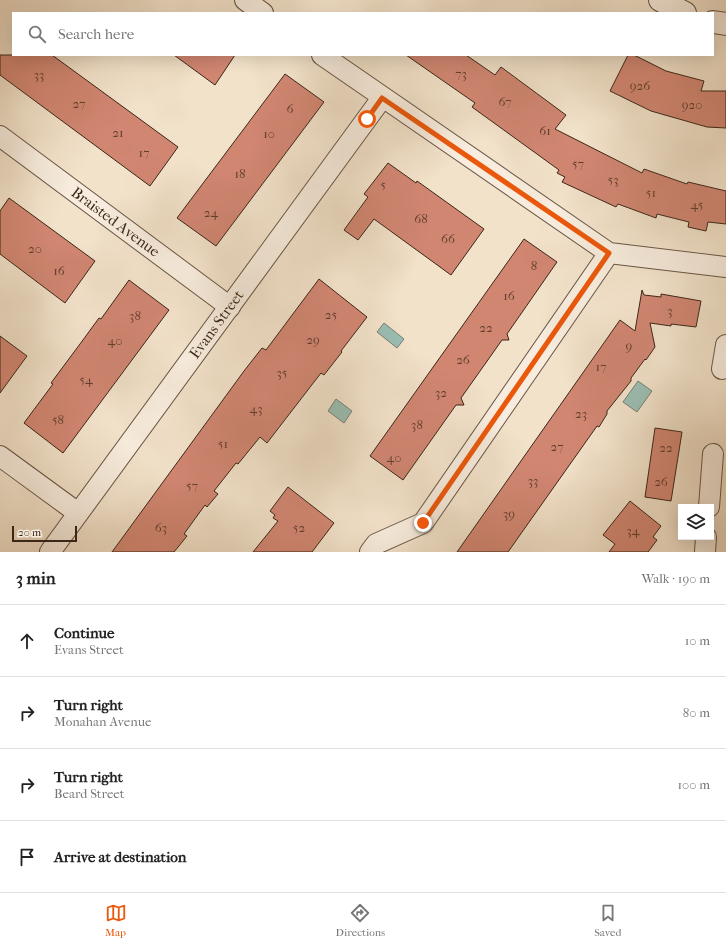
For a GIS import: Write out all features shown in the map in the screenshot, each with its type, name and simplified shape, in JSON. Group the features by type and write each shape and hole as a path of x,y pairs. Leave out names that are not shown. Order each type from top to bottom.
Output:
{"street":[{"path":"245,0 262,12"},
{"path":"660,0 683,12"},
{"path":"714,22 726,24"},
{"path":"323,56 382,98 609,253 726,267"},
{"name":"Evans Street","path":"50,552 382,98"},
{"name":"Braisted Avenue","path":"0,136 230,307"},
{"path":"370,552 376,544 423,523 609,253"},
{"path":"722,369 726,345"},
{"path":"709,504 713,454"},
{"path":"0,456 78,513"},
{"path":"705,552 706,540"}],"water":[{"path":"384,323 404,339 397,348 377,332"},
{"path":"638,381 652,391 637,412 623,402"},
{"path":"336,399 352,411 344,423 328,411"}],"building":[{"path":"0,55 53,56 178,147 150,186 0,75"},
{"path":"175,56 234,56 215,85"},
{"path":"407,56 467,56 495,75 501,67 566,115 555,129 642,173 644,169 687,184 688,182 726,191 726,224 708,222 706,231 688,227 689,222 657,214 656,218 618,204 616,207 562,182 565,177 557,173 559,170 472,107 475,103"},
{"path":"628,56 636,56 666,71 704,81 701,91 726,91 726,128 707,127 651,111 610,91"},
{"path":"285,74 324,102 216,246 177,218"},
{"path":"388,163 416,183 417,181 484,229 451,275 374,219 358,240 344,230 368,197 364,194"},
{"path":"9,198 95,261 65,303 0,254 0,211"},
{"path":"524,239 557,262 507,334 509,340 502,340 461,398 464,405 456,405 403,480 370,456"},
{"path":"319,279 367,317 341,351 342,352 324,375 321,373 267,443 260,437 238,464 236,463 214,491 218,494 207,507 205,505 184,534 187,536 174,552 112,552 244,371 262,348 266,350"},
{"path":"129,280 169,310 63,453 24,423 53,384 51,383 99,318 101,319"},
{"path":"642,290 644,295 661,297 661,294 701,301 696,327 650,323 655,347 607,411 607,414 599,427 597,426 508,552 457,552 620,320 635,331"},
{"path":"0,336 27,356 0,393"},
{"path":"655,428 682,432 671,501 645,497"},
{"path":"288,487 334,523 312,552 253,552 278,521 273,518 275,515 270,511"},
{"path":"630,501 661,526 653,537 657,540 648,552 609,552 615,544 603,535"}],"route":[{"path":"367,119 382,98 609,253 423,523"}]}
